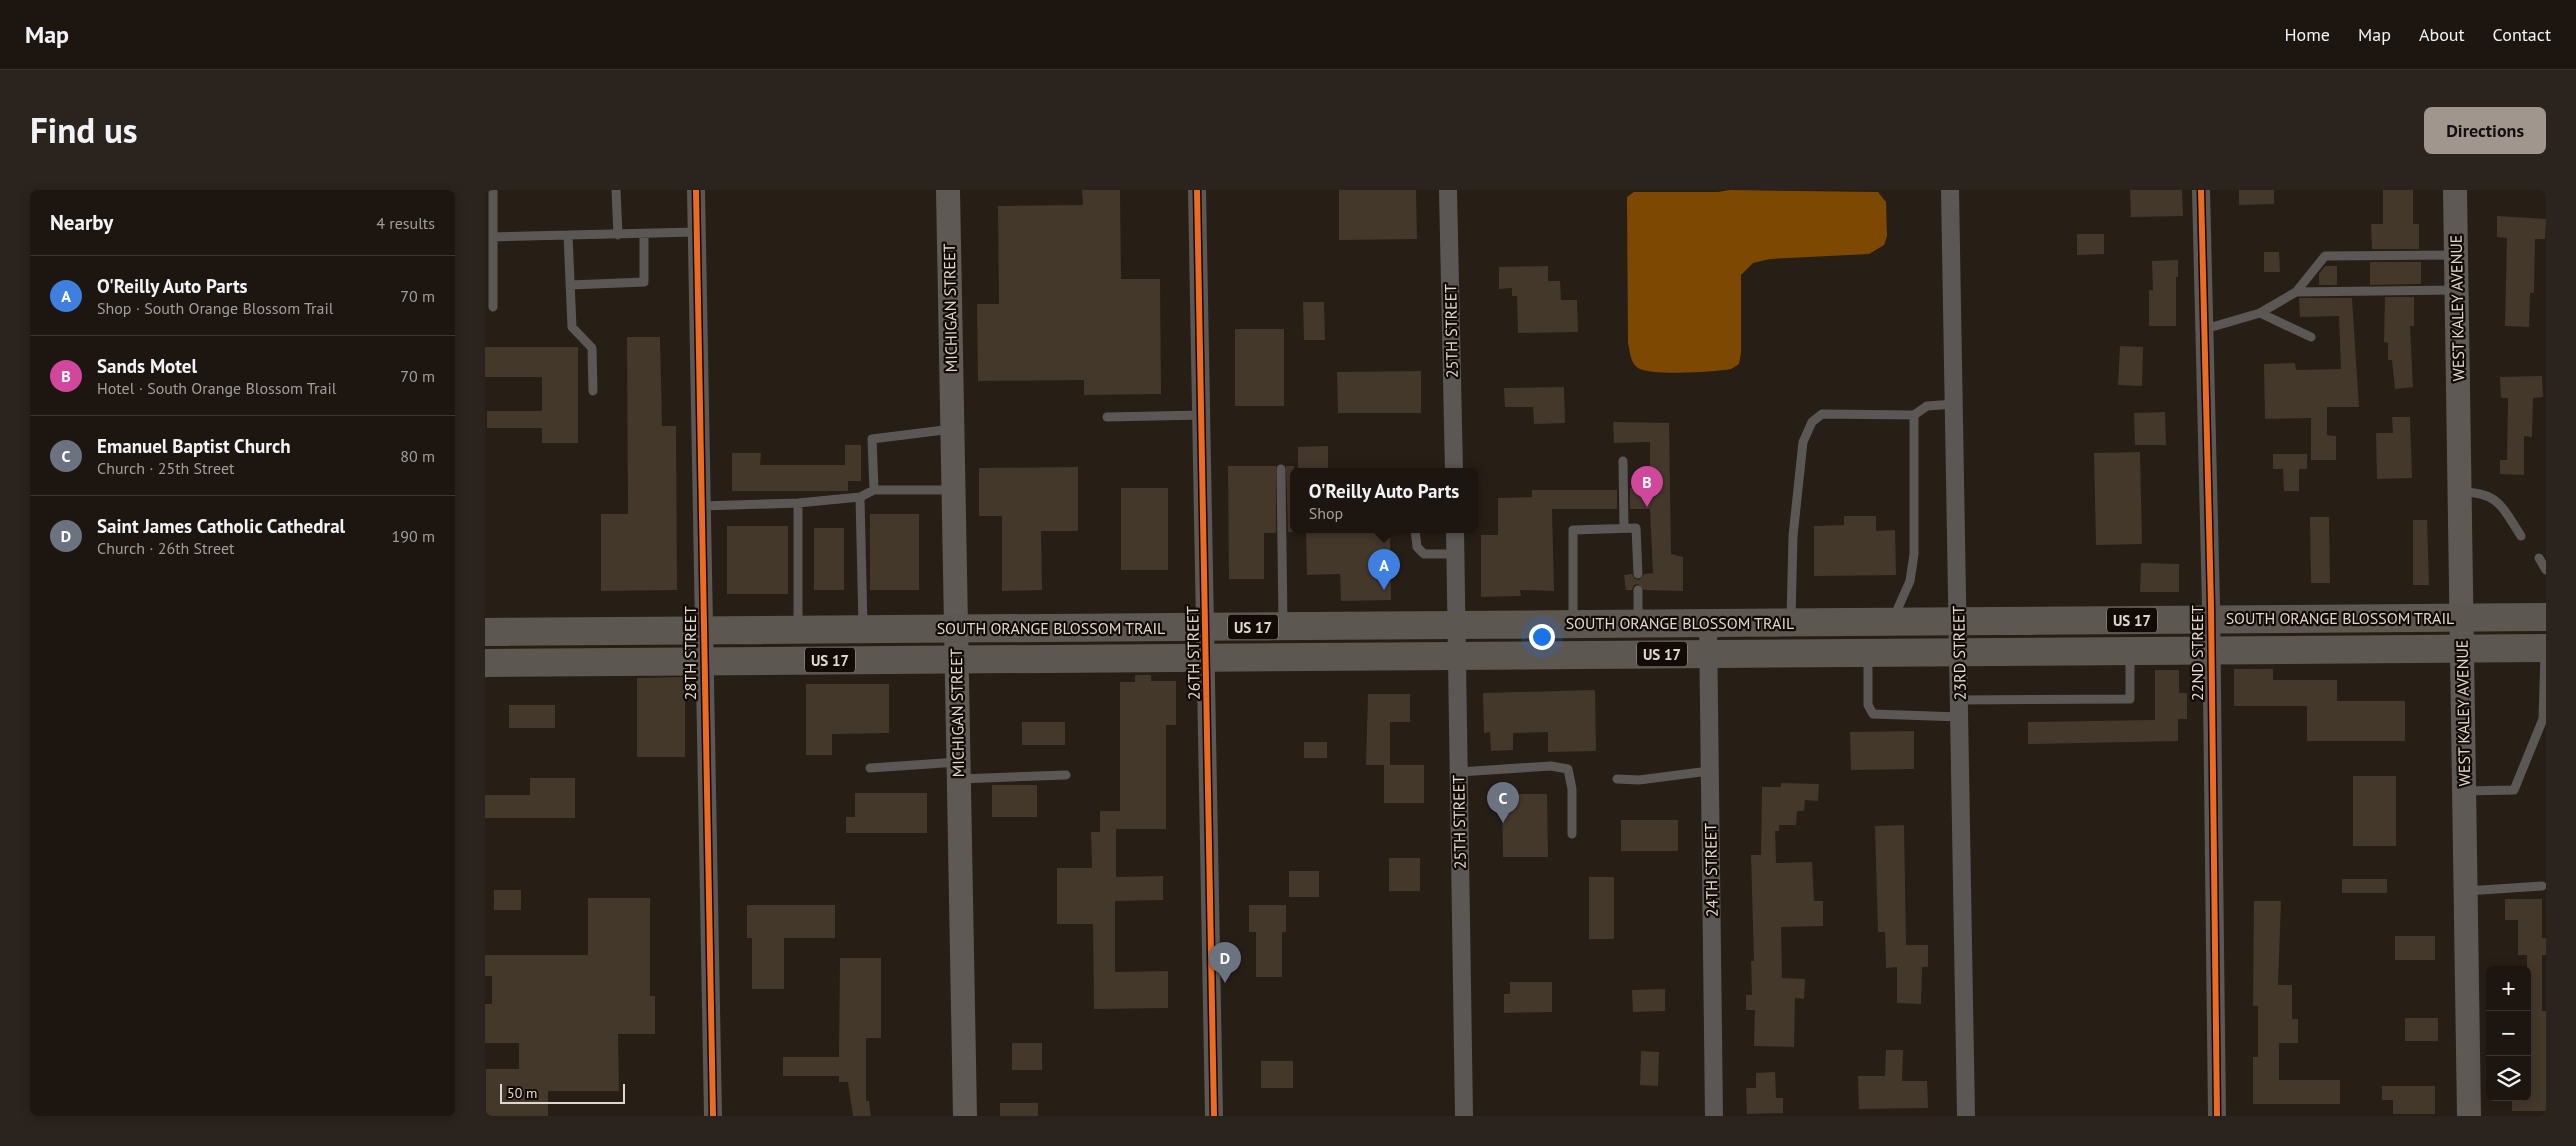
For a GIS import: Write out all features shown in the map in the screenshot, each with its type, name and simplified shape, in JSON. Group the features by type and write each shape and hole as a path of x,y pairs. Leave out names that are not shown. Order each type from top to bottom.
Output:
{"main road":[{"name":"SOUTH ORANGE BLOSSOM TRAIL","path":"485,632 2546,616"},
{"name":"SOUTH ORANGE BLOSSOM TRAIL","path":"485,662 2546,648"}],"street":[{"name":"28TH STREET","path":"696,190 703,661 713,1116"},
{"name":"MICHIGAN STREET","path":"948,190 965,1116"},
{"name":"26TH STREET","path":"1197,190 1207,627 1214,1116"},
{"name":"25TH STREET","path":"1448,190 1454,468"},
{"name":"23RD STREET","path":"1950,190 1959,621 1966,1116"},
{"name":"22ND STREET","path":"2201,190 2211,619 2217,1116"},
{"name":"WEST KALEY AVENUE","path":"2455,190 2469,1116"},
{"name":"25TH STREET","path":"1455,533 1464,1116"},
{"name":"24TH STREET","path":"1708,623 1714,1116"}],"lane":[{"path":"493,190 493,307"},
{"path":"616,190 619,234"},
{"path":"493,237 697,232"},
{"path":"570,284 644,282 644,234"},
{"path":"568,235 572,328 592,348 593,391"},
{"path":"2205,329 2260,313 2296,292 2325,256 2456,254"},
{"path":"2296,292 2457,290"},
{"path":"2260,313 2311,337"},
{"path":"1791,623 1795,517 1803,442 1812,422 1821,414 1914,414 1927,406 1954,404"},
{"path":"1898,622 1898,608 1911,581 1914,554 1914,414"},
{"path":"1107,417 1202,415"},
{"path":"874,490 872,439 952,430"},
{"path":"1623,461 1624,528"},
{"path":"1281,470 1283,626"},
{"path":"702,506 798,503 860,498 874,490 954,490"},
{"path":"2460,492 2476,492 2490,495 2501,506 2521,536"},
{"path":"860,498 863,629"},
{"path":"798,503 798,630"},
{"path":"1573,624 1573,530 1636,528 1638,574"},
{"path":"1415,533 1417,547 1424,554 1456,554"},
{"path":"2539,558 2546,570"},
{"path":"1638,590 1639,624"},
{"path":"2464,791 2514,790 2544,719 2546,648"},
{"path":"1868,653 1868,705 1873,714 2130,699 2129,651"},
{"path":"1459,772 1551,766 1568,769 1572,789 1572,834"},
{"path":"869,768 1066,775"},
{"path":"1617,779 1639,780 1709,772"},
{"path":"2465,891 2541,886"}],"shaded area":[{"path":"1730,190 1878,192 1886,202 1887,236 1884,245 1869,254 1770,259 1753,263 1741,275 1741,353 1739,364 1731,369 1668,373 1638,368 1632,360 1628,343 1627,197 1634,192 1718,192"}],"building":[{"path":"1082,190 1120,190 1121,279 1160,279 1161,394 1084,395 1084,380 978,381 977,304 999,304 998,206 1083,205"},
{"path":"1339,190 1416,190 1417,239 1339,240"},
{"path":"2130,190 2182,190 2183,216 2131,217"},
{"path":"2239,190 2274,190 2274,204 2239,205"},
{"path":"2383,190 2413,190 2413,224 2419,224 2419,249 2372,249 2371,224 2383,224"},
{"path":"2497,216 2546,219 2545,239 2535,239 2534,293 2530,293 2529,327 2505,326 2507,238 2497,237"},
{"path":"2077,234 2104,234 2104,254 2077,255"},
{"path":"2264,252 2279,252 2280,272 2264,272"},
{"path":"2178,260 2176,326 2149,326 2149,290 2153,290 2152,261"},
{"path":"2370,262 2421,262 2421,284 2370,285"},
{"path":"1548,266 1548,281 1560,281 1561,300 1577,300 1578,332 1518,333 1517,296 1512,296 1512,288 1499,289 1499,267"},
{"path":"2325,266 2337,266 2337,285 2319,285 2319,274"},
{"path":"2385,297 2414,297 2414,326 2410,326 2413,387 2395,389 2392,360 2388,360 2388,343 2384,342"},
{"path":"2299,298 2352,298 2359,407 2327,407 2327,435 2336,436 2336,460 2311,460 2311,418 2265,419 2264,364 2295,363 2296,370 2341,369 2339,316 2300,317"},
{"path":"1303,302 1324,302 1325,340 1304,340"},
{"path":"1235,329 1284,329 1284,406 1235,406"},
{"path":"627,337 660,337 662,426 676,426 677,590 601,591 601,514 628,514"},
{"path":"2120,346 2143,347 2142,386 2118,385"},
{"path":"485,347 578,347 578,443 542,443 542,428 487,428 487,411 542,411 542,377 485,377"},
{"path":"1421,371 1421,413 1338,413 1337,372"},
{"path":"2542,376 2543,397 2533,398 2532,437 2524,436 2524,475 2500,474 2500,460 2507,460 2508,398 2501,398 2500,377"},
{"path":"1564,387 1565,423 1534,424 1533,407 1505,407 1504,388"},
{"path":"2165,412 2166,445 2135,445 2134,413"},
{"path":"2392,417 2410,417 2412,478 2377,479 2376,433 2393,433"},
{"path":"1613,422 1669,423 1671,554 1683,557 1683,591 1644,590 1638,584 1634,585 1632,590 1626,590 1624,575 1632,574 1635,579 1639,580 1644,574 1653,573 1650,509 1630,509 1630,488 1650,488 1650,442 1614,443"},
{"path":"845,445 861,445 861,481 848,481 848,491 732,491 732,453 761,453 760,465 845,465"},
{"path":"1328,446 1328,468 1298,468 1298,447"},
{"path":"2140,452 2142,544 2096,545 2094,453"},
{"path":"2273,454 2307,454 2307,469 2299,469 2299,491 2284,491 2283,469 2273,469"},
{"path":"1228,466 1276,466 1276,533 1264,533 1264,579 1229,579"},
{"path":"1286,466 1294,466 1294,468 1290,468 1290,532 1288,532"},
{"path":"1078,467 1078,531 1041,531 1042,590 1002,591 1002,516 979,516 979,468"},
{"path":"1121,488 1168,488 1168,570 1121,570"},
{"path":"1532,490 1617,490 1617,509 1552,509 1554,591 1520,590 1521,596 1481,597 1481,535 1498,535 1498,498 1532,497"},
{"path":"870,514 919,514 919,590 870,590"},
{"path":"1844,516 1876,516 1876,531 1895,530 1896,575 1814,576 1814,526 1844,525"},
{"path":"2310,517 2329,517 2330,583 2311,583"},
{"path":"2413,520 2427,520 2429,585 2413,585"},
{"path":"727,526 788,526 788,594 727,594"},
{"path":"814,528 844,528 844,590 814,590"},
{"path":"1306,533 1390,533 1391,600 1341,601 1340,574 1307,575"},
{"path":"2141,563 2179,564 2179,592 2140,592"},
{"path":"2234,669 2273,669 2273,680 2337,680 2337,701 2405,701 2405,741 2307,741 2307,706 2234,706"},
{"path":"2155,670 2179,670 2179,693 2187,693 2187,719 2178,719 2178,741 2028,744 2028,722 2155,720"},
{"path":"1135,675 1151,675 1151,681 1176,681 1176,725 1166,725 1166,829 1116,829 1116,877 1163,876 1163,900 1115,901 1115,972 1168,971 1168,1008 1094,1009 1093,924 1057,924 1057,868 1092,868 1091,832 1100,832 1100,811 1120,811 1120,682 1135,682"},
{"path":"685,677 685,757 637,757 637,678"},
{"path":"806,684 889,684 889,733 832,734 832,755 806,755"},
{"path":"1595,690 1596,751 1548,752 1548,732 1513,733 1513,750 1491,751 1490,732 1484,733 1483,693"},
{"path":"1368,694 1410,694 1410,722 1390,722 1390,765 1366,765"},
{"path":"509,705 555,705 555,728 509,728"},
{"path":"1022,722 1065,722 1065,745 1022,745"},
{"path":"1914,731 1914,769 1851,770 1850,732"},
{"path":"1304,742 1327,742 1327,758 1304,758"},
{"path":"1384,765 1424,765 1424,803 1384,803"},
{"path":"2353,776 2396,776 2396,846 2353,846"},
{"path":"530,778 575,778 575,818 485,818 485,795 530,795"},
{"path":"1781,783 1819,784 1818,801 1805,800 1804,811 1797,811 1796,825 1779,825 1779,831 1775,831 1776,863 1812,862 1814,901 1823,901 1823,926 1781,927 1782,978 1805,979 1804,999 1795,998 1794,1047 1754,1046 1755,1010 1746,1010 1746,995 1752,995 1751,961 1754,961 1751,855 1761,855 1762,787 1781,787"},
{"path":"992,785 1037,785 1037,817 992,817"},
{"path":"855,793 927,793 927,833 846,833 846,817 855,817"},
{"path":"1502,794 1547,794 1548,857 1503,857"},
{"path":"1621,820 1678,820 1678,851 1621,851"},
{"path":"1904,825 1906,945 1928,945 1928,967 1922,967 1921,1004 1897,1003 1897,967 1886,968 1885,932 1878,932 1875,826"},
{"path":"1389,858 1420,858 1420,891 1389,891"},
{"path":"1289,871 1319,871 1319,897 1289,897"},
{"path":"1589,877 1614,877 1614,939 1589,939"},
{"path":"2342,879 2387,879 2387,893 2342,893"},
{"path":"494,890 521,890 521,910 494,910"},
{"path":"588,898 650,898 650,996 655,996 655,1034 618,1034 619,1091 548,1091 548,1116 486,1116 486,1069 519,1069 519,1043 485,1043 485,1004 492,1004 492,976 485,976 485,955 588,955"},
{"path":"2505,899 2542,899 2542,938 2546,938 2546,955 2542,955 2542,1011 2546,1011 2546,1111 2512,1111 2512,1101 2531,1101 2531,966 2527,966 2527,955 2518,955 2518,920 2505,920"},
{"path":"2254,901 2281,901 2278,985 2292,985 2292,1019 2298,1019 2298,1043 2279,1043 2279,1080 2340,1080 2340,1104 2253,1104 2253,1057 2258,1057 2258,1006 2253,1006"},
{"path":"747,905 835,905 835,938 784,938 784,989 752,989 752,938 747,938"},
{"path":"1249,905 1286,905 1286,932 1282,932 1282,977 1256,977 1256,932 1249,932"},
{"path":"2395,936 2435,936 2435,960 2395,960"},
{"path":"840,958 881,958 881,1038 866,1038 866,1101 869,1101 871,1116 853,1116 848,1082 839,1082 839,1076 783,1076 783,1057 839,1057"},
{"path":"1510,982 1552,982 1552,1012 1504,1013 1504,994 1510,994"},
{"path":"1665,989 1665,1011 1633,1012 1632,990"},
{"path":"2405,1018 2438,1018 2438,1041 2405,1041"},
{"path":"1012,1043 1042,1043 1042,1070 1012,1070"},
{"path":"1886,1050 1903,1050 1902,1081 1927,1081 1928,1108 1859,1109 1858,1076 1885,1076"},
{"path":"1641,1051 1659,1052 1658,1086 1640,1085"},
{"path":"1261,1061 1293,1061 1293,1088 1261,1088"},
{"path":"1775,1072 1776,1098 1783,1098 1783,1113 1747,1114 1746,1088 1756,1088 1756,1073"},
{"path":"2382,1086 2435,1086 2435,1114 2393,1114 2393,1100 2382,1100"},
{"path":"1000,1103 1038,1103 1038,1116 1000,1116"}],"cycle path":[{"path":"696,190 713,1116"},
{"path":"1197,190 1214,1116"},
{"path":"2201,190 2211,606 2217,1116"}],"place":[{"name":"Sands Motel","path":"1647,507"},
{"name":"O'Reilly Auto Parts","path":"1384,590"},
{"name":"Emanuel Baptist Church","path":"1503,823"},
{"name":"Saint James Catholic Cathedral","path":"1225,983"}]}
